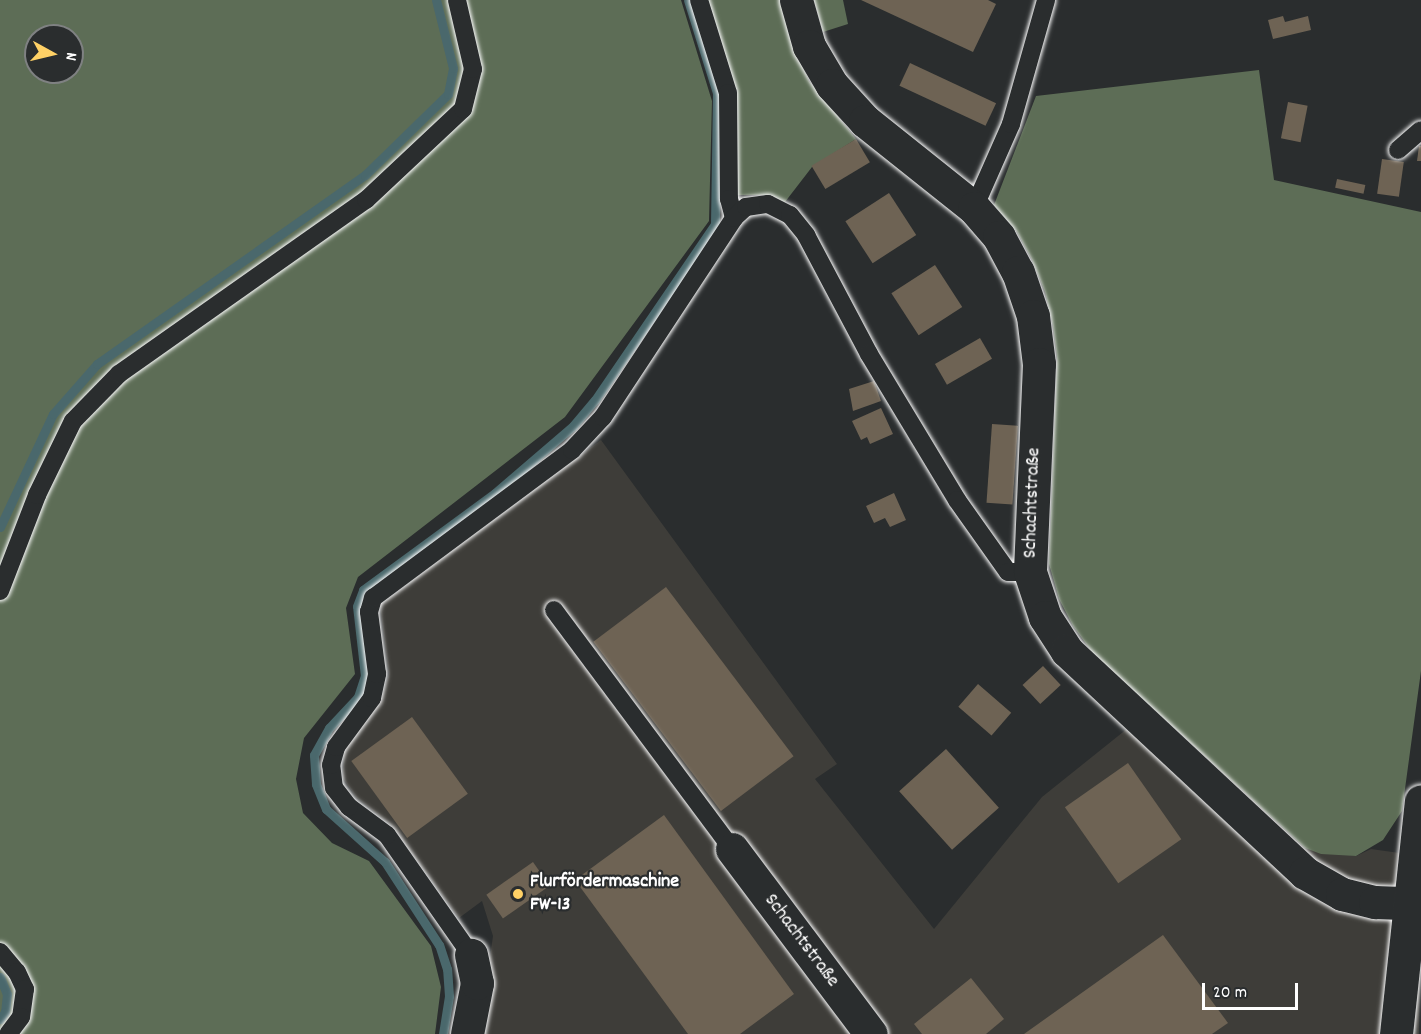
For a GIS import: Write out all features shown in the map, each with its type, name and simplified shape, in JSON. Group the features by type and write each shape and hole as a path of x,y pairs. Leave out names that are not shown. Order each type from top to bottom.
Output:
{"street":[{"name":"Schachtstraße","path":"796,0 809,46 832,85 865,121 974,208 999,237 1018,272 1033,316 1039,364 1030,572 1045,617 1067,651 1305,873 1342,894 1375,902 1409,903"},
{"path":"1396,1034 1421,801"},
{"name":"Schachtstraße","path":"732,849 871,1034"},
{"path":"467,1034 477,983 471,955"}],"lane":[{"path":"0,591 37,495 73,421 119,374 366,200 463,109 473,69 457,0"},
{"path":"699,0 728,93 729,199 734,218"},
{"path":"974,208 1011,124 1046,0"},
{"path":"1398,150 1421,130"},
{"path":"471,955 387,835 349,807 334,788 331,765 336,747 372,698 377,674 369,612 374,598 572,450 603,417 734,218 746,207 768,204 790,215 806,235 869,354 957,500 1008,572 1030,572"},
{"path":"554,610 732,849"},
{"path":"0,952 17,972 25,989 21,1017 8,1034"}],"shaded area":[{"path":"601,440 837,764 815,779 934,929 1042,797 1153,708 1305,848 1356,856 1371,849 1421,856 1419,1034 479,1034 493,936 482,901 459,918 391,825 356,797 343,778 344,750 381,700 389,674 380,605"}],"green space":[{"path":"0,0 681,0 712,101 709,221 565,417 358,577 346,608 355,674 304,738 296,779 303,813 332,843 369,861 431,946 441,987 435,1034 0,1034"},
{"path":"708,0 780,0 792,45 809,81 856,139 812,167 785,202 762,195 737,195"},
{"path":"814,0 843,0 848,24 823,32"},
{"path":"1259,70 1274,180 1421,212 1421,671 1402,811 1383,840 1356,856 1321,854 1305,848 1092,652 1073,626 1059,599 1049,564 1057,357 1053,326 1045,292 1032,260 1017,232 994,205 1036,96"}],"building":[{"path":"861,0 988,0 996,4 973,52"},
{"path":"1283,16 1285,22 1308,16 1311,30 1273,39 1268,20"},
{"path":"910,63 996,103 986,126 899,86"},
{"path":"1288,102 1308,106 1301,142 1281,138"},
{"path":"856,139 870,162 825,189 811,166"},
{"path":"1419,146 1421,146 1421,161 1417,161"},
{"path":"1382,159 1404,162 1399,197 1377,194"},
{"path":"1337,179 1365,185 1363,194 1335,188"},
{"path":"889,193 916,235 873,263 845,221"},
{"path":"935,265 962,307 919,335 891,293"},
{"path":"980,338 992,359 947,385 935,364"},
{"path":"874,381 881,401 853,411 849,389"},
{"path":"881,408 893,434 870,444 867,437 861,440 852,421"},
{"path":"992,424 1018,426 1012,505 986,503"},
{"path":"894,493 906,520 890,527 885,518 874,523 866,506"},
{"path":"666,587 794,756 721,811 593,642"},
{"path":"1043,666 1061,685 1040,704 1023,685"},
{"path":"978,684 1011,713 992,736 958,707"},
{"path":"412,717 468,794 407,838 351,761"},
{"path":"946,749 999,808 952,850 899,791"},
{"path":"1128,763 1181,839 1118,883 1065,807"},
{"path":"664,815 794,994 740,1034 688,1034 575,880"},
{"path":"533,862 550,886 503,918 486,895"},
{"path":"1163,935 1228,1023 1212,1034 1024,1034"},
{"path":"971,978 1004,1019 986,1034 922,1034 914,1024"}],"waterway":[{"path":"0,527 53,414 97,364 365,175 448,94 453,68 436,0"},
{"path":"443,1034 449,996 447,969 439,945 385,862 326,809 316,784 314,755 329,728 358,697 365,676 357,606 363,590 495,493 573,426 595,400 715,224 717,93 688,0"},
{"path":"0,977 7,994 5,1012 0,1019"}],"place":[{"name":"Flurfördermaschine FW-13","path":"518,894"}]}
